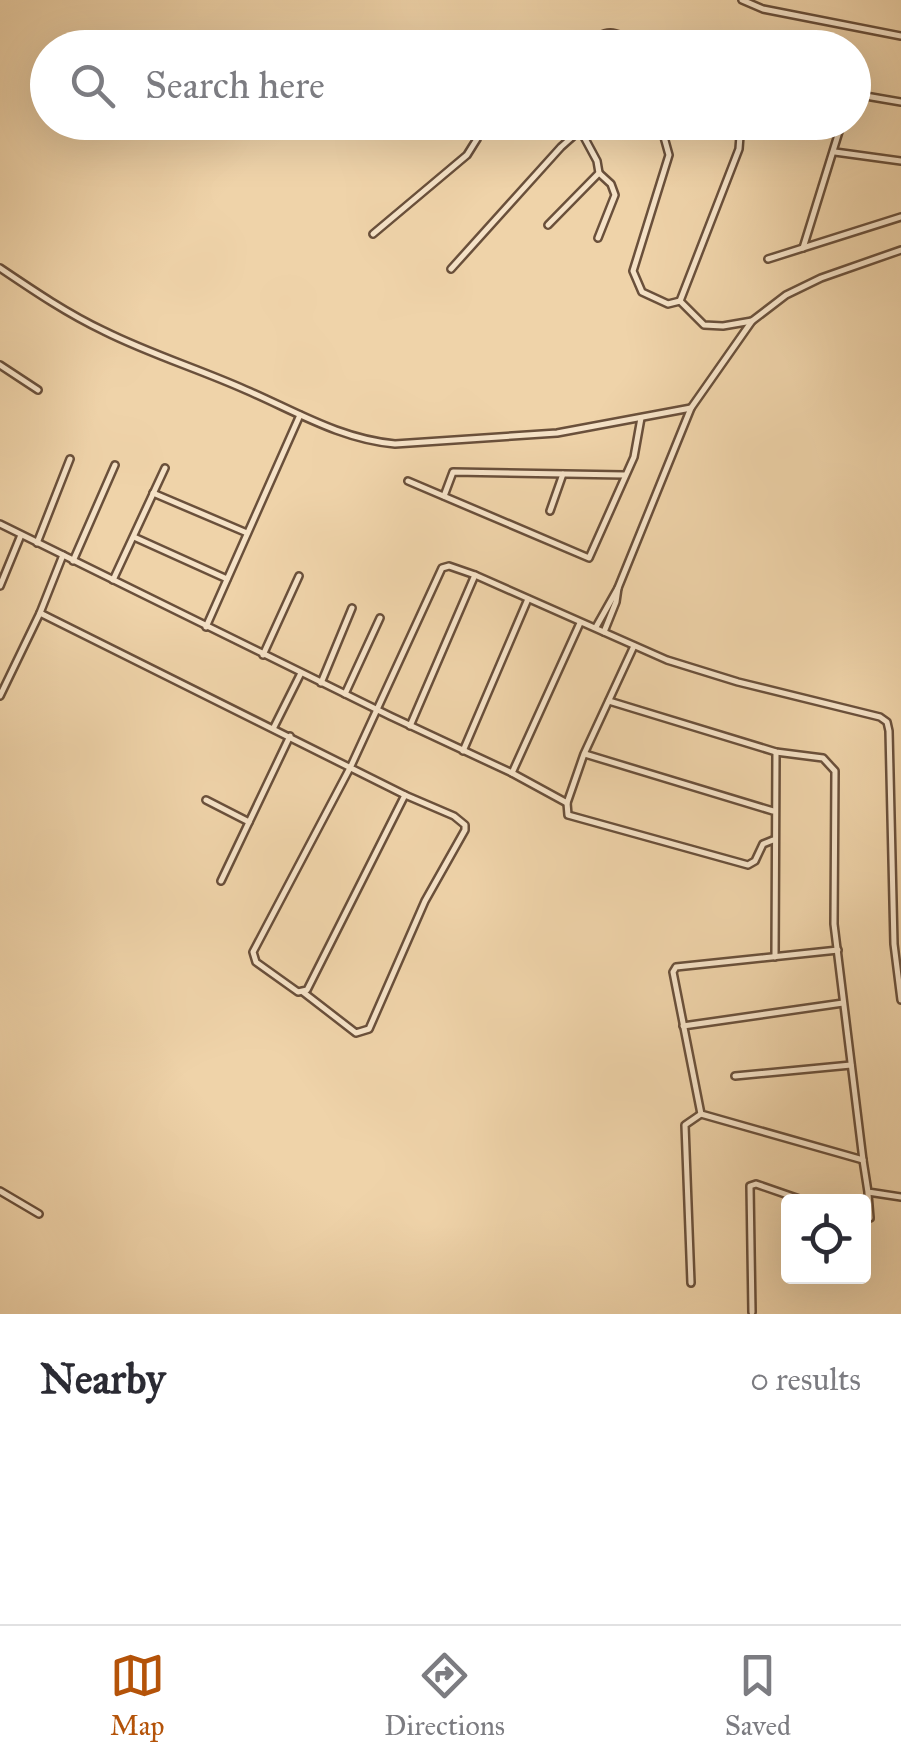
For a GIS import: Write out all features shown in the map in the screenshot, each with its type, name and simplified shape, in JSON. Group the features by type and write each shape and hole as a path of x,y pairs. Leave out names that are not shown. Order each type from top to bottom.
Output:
{"street":[{"path":"742,0 763,9 870,30"},
{"path":"763,9 768,0"},
{"path":"871,30 901,36"},
{"path":"871,97 901,102"},
{"path":"373,234 467,155 476,140"},
{"path":"451,269 571,140"},
{"path":"585,140 599,173 611,184 615,195 598,238"},
{"path":"665,140 668,165 633,270 635,283 642,292 668,304 680,302"},
{"path":"680,302 740,140"},
{"path":"802,248 837,140"},
{"path":"833,152 901,161"},
{"path":"548,225 599,173"},
{"path":"768,259 901,217"},
{"path":"596,628 618,588 691,408 752,322 786,295 821,278 901,250"},
{"path":"0,268 79,319 110,334 332,430 369,442 395,444 557,432 691,408"},
{"path":"680,302 704,324 752,322"},
{"path":"0,365 38,390"},
{"path":"206,627 300,415"},
{"path":"408,481 589,558 634,457 641,418"},
{"path":"37,543 70,459"},
{"path":"73,561 115,464"},
{"path":"112,580 165,468"},
{"path":"444,496 452,472 626,476"},
{"path":"550,511 563,474"},
{"path":"153,493 247,533"},
{"path":"0,524 567,803"},
{"path":"0,586 21,535"},
{"path":"134,537 227,579"},
{"path":"0,696 63,556"},
{"path":"40,613 351,766 405,795 454,816 466,830 426,901 368,1029 356,1034 303,992 256,962 253,952 351,766 438,573 448,566 634,646 738,682 880,717 886,722 894,944 901,1000"},
{"path":"410,726 475,575"},
{"path":"263,654 299,576"},
{"path":"604,632 618,588"},
{"path":"463,751 528,599"},
{"path":"321,683 352,608"},
{"path":"345,694 380,618"},
{"path":"512,773 580,623"},
{"path":"634,646 584,754 567,803 568,815 748,865 755,862 763,844 773,840"},
{"path":"274,728 301,673"},
{"path":"609,701 776,752 823,758 836,771 834,924 863,1160 868,1192 901,1197"},
{"path":"221,881 290,736"},
{"path":"775,957 776,752"},
{"path":"584,754 774,811"},
{"path":"303,992 405,795"},
{"path":"206,800 249,822"},
{"path":"701,1114 674,974 676,967 838,950"},
{"path":"683,1026 842,1003"},
{"path":"735,1076 851,1065"},
{"path":"690,1283 684,1125 701,1114 863,1160"},
{"path":"752,1312 750,1186 756,1184 785,1194"},
{"path":"0,1190 39,1214"}]}
